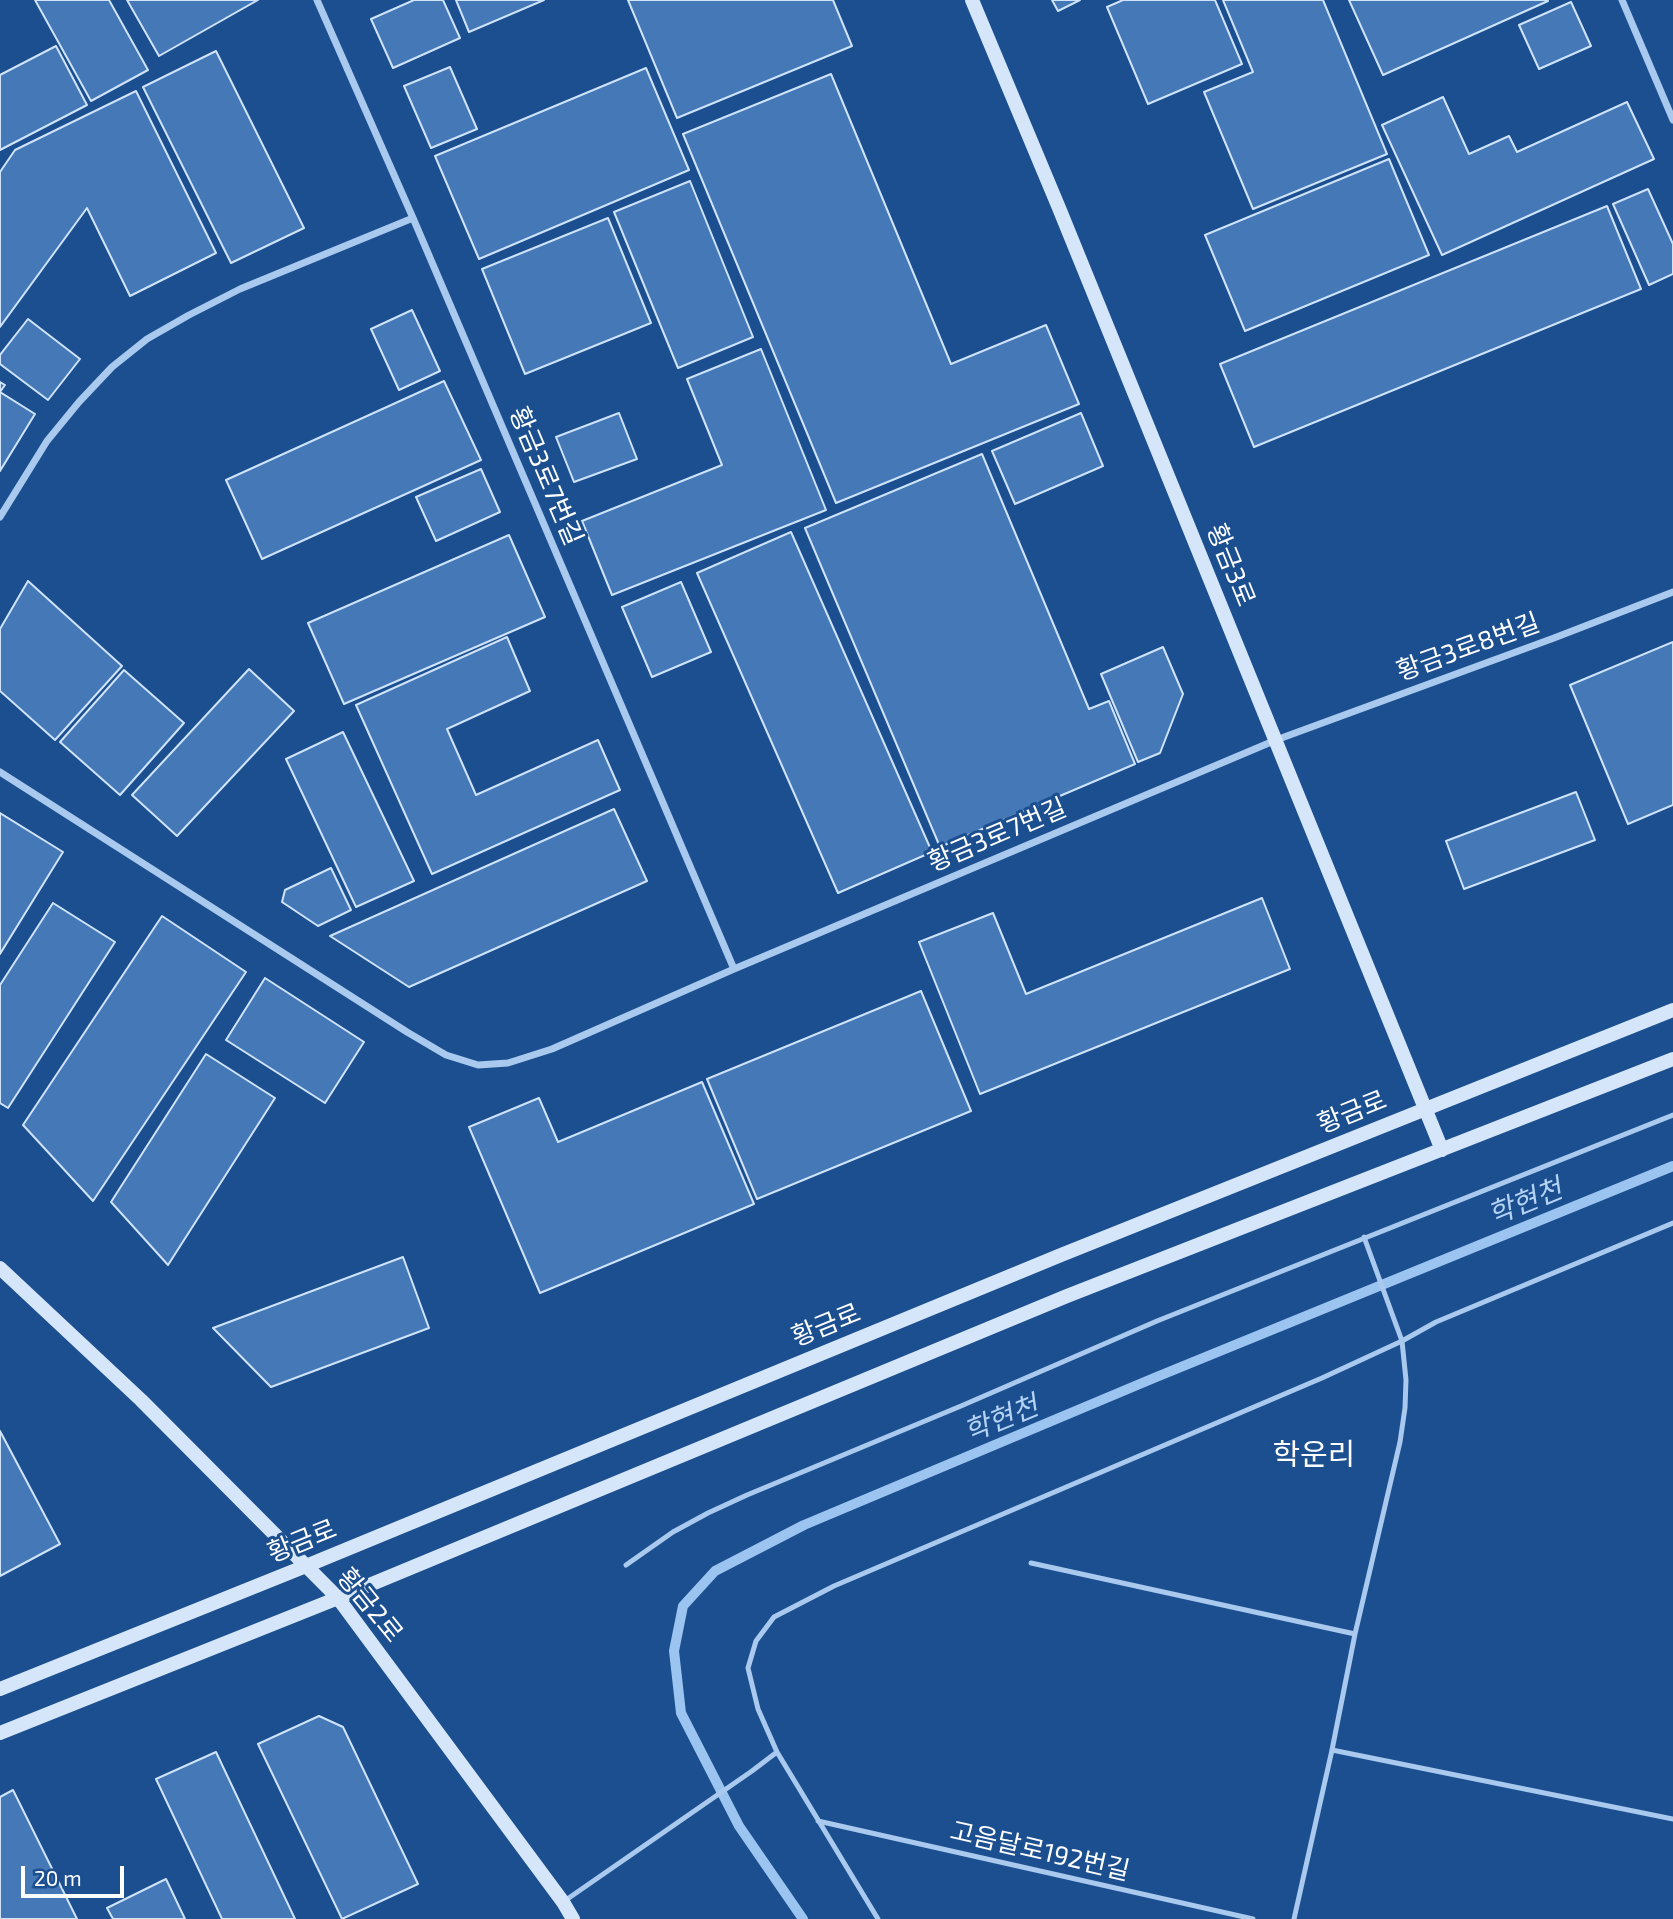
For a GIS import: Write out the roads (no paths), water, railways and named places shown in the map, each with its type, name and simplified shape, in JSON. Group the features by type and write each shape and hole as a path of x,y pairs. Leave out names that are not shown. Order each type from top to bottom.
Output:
{"street":[{"name":"황금3로7번길","path":"317,0 734,969"},
{"name":"황금3로","path":"972,0 1442,1150"},
{"path":"1622,0 1673,120"},
{"path":"0,517 47,441 79,402 112,367 147,339 240,289 413,218"},
{"name":"황금3로8번길","path":"1276,740 1673,592"},
{"name":"황금3로7번길","path":"0,772 407,1032 446,1055 478,1065 508,1063 552,1049 734,969 1276,740"},
{"name":"황금로","path":"0,1689 1048,1260 1673,1010"},
{"path":"0,1733 338,1598 1054,1302 1673,1059"},
{"name":"황금2로","path":"0,1268 141,1400 338,1598 573,1919"}],"lane":[{"path":"626,1565 673,1532 747,1495 1157,1321 1673,1115"},
{"path":"878,1919 777,1752 758,1709 748,1668 756,1641 774,1617 834,1586 1310,1384 1471,1306 1673,1223"},
{"path":"1294,1919 1355,1634 1400,1442 1405,1408 1406,1380 1402,1341 1364,1237"},
{"path":"1031,1563 1355,1634"},
{"path":"1332,1750 1673,1819"},
{"path":"563,1902 777,1752"},
{"name":"고음달로192번길","path":"818,1821 1253,1919"}],"waterway":[{"name":"학현천","path":"803,1919 739,1826 681,1713 674,1651 683,1606 715,1571 804,1525 1154,1378 1673,1166"}],"district":[{"name":"학운리","path":"1314,1455"}]}
